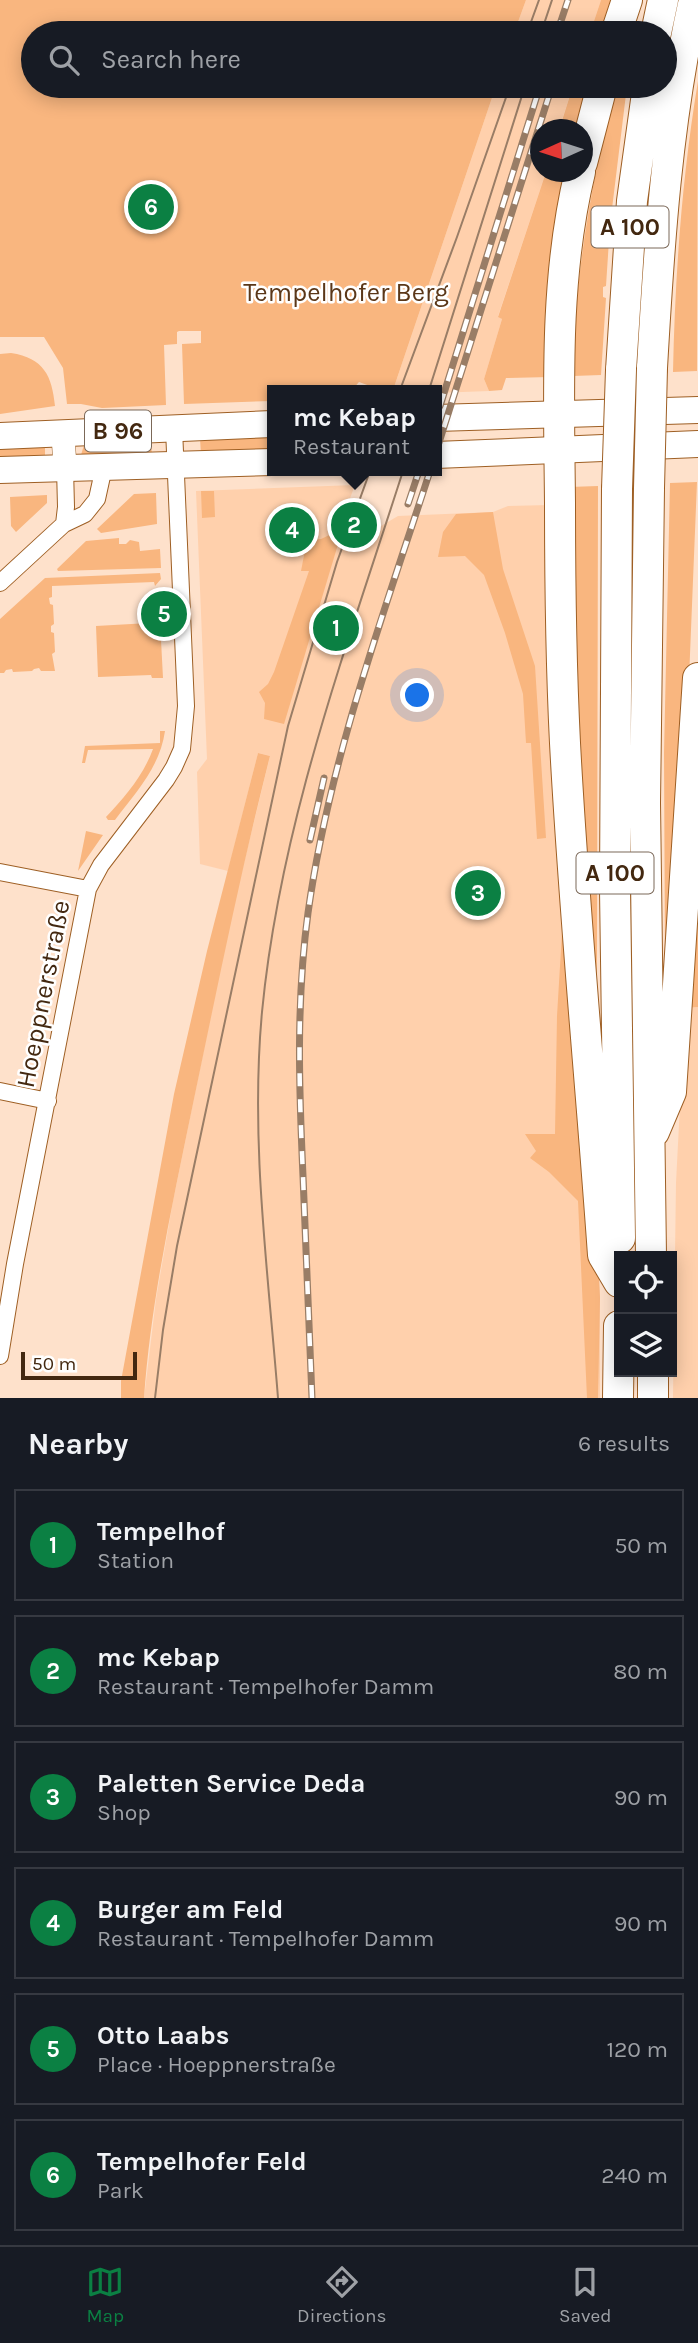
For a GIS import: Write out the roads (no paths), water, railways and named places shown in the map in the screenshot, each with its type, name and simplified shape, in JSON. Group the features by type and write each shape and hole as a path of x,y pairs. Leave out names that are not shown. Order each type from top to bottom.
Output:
{"highway":[{"path":"620,21 627,0"},
{"path":"659,21 663,0"},
{"name":"A 100","path":"677,91 694,0"},
{"path":"593,122 599,98"},
{"name":"A 100","path":"620,1251 615,890 617,489 621,370 632,201 646,98"},
{"name":"A 100","path":"652,1251 645,803 649,488 652,368 665,188 676,98"},
{"path":"578,182 563,291 560,414 565,742 582,1006 603,1255 614,1274"},
{"path":"650,1142 671,1093 698,678"},
{"path":"618,1377 618,1398"},
{"path":"653,1377 653,1398"}],"main road":[{"path":"442,418 698,410"},
{"name":"B 96","path":"0,436 267,424"},
{"path":"442,455 698,444"},
{"name":"B 96","path":"0,470 267,462"}],"street":[{"name":"Hoeppnerstraße","path":"0,1356 6,1277 48,1101 88,889 101,865 166,780 182,748 186,706 174,429"},
{"path":"63,434 66,507 64,524"},
{"path":"0,583 64,524 85,514 99,494 104,467"},
{"name":"Hoeppnerstraße","path":"0,872 88,889"},
{"path":"0,1091 48,1101"}],"tram line":[{"path":"531,21 539,0"},
{"path":"545,21 552,0"},
{"path":"402,385 506,98"},
{"path":"431,385 521,98"},
{"path":"155,1398 177,1246 288,726 337,562 368,476"},
{"path":"278,1398 262,1205 258,1109 262,1012 271,942 299,806 318,738 401,476"}],"railway":[{"path":"561,21 568,0"},
{"path":"442,400 536,98"},
{"path":"442,433 548,98"},
{"path":"408,504 417,476"},
{"path":"312,1398 300,1077 300,1012 308,913 317,856 343,745 376,634 428,476"},
{"path":"310,840 324,778"}],"place":[{"name":"Tempelhofer Feld","path":"151,207"},
{"name":"mc Kebap","path":"354,525"},
{"name":"Burger am Feld","path":"292,530"},
{"name":"Otto Laabs","path":"164,614"},
{"name":"Tempelhof","path":"336,628"},
{"name":"Paletten Service Deda","path":"478,893"}],"park label":[{"name":"Tempelhofer Berg","path":"346,292"}]}
